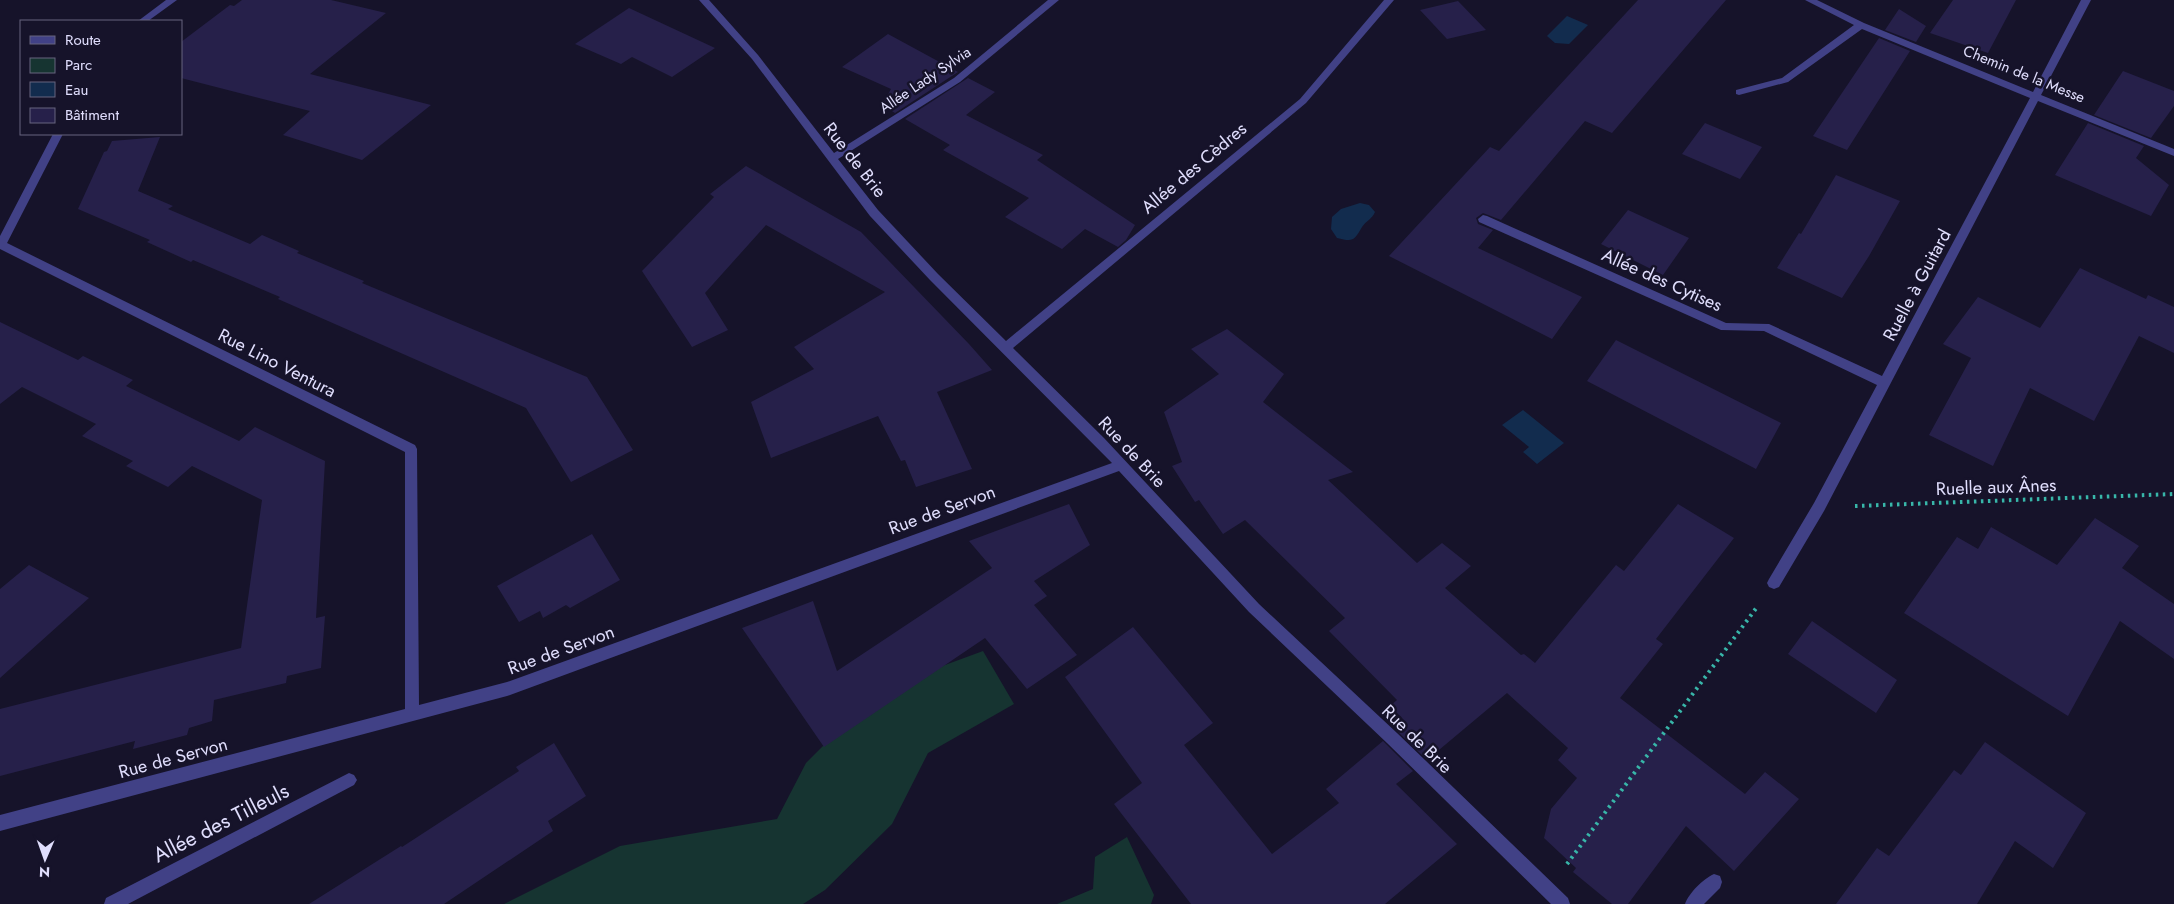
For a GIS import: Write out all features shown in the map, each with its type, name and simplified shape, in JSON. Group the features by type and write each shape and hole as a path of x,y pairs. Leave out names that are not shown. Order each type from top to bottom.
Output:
{"street":[{"path":"143,20 172,0"},
{"name":"Rue de Brie","path":"704,0 755,57 874,214 1121,465 1254,608 1392,738 1562,904"},
{"name":"Allée Lady Sylvia","path":"831,159 957,80 1054,0"},
{"name":"Allée des Cèdres","path":"1005,348 1302,100 1389,0"},
{"name":"Chemin de la Messe","path":"1810,0 1861,25 2174,153"},
{"name":"Ruelle à Guitard","path":"1774,583 1819,507 2086,0"},
{"path":"1739,92 1785,80 1861,25"},
{"name":"Rue Lino Ventura","path":"57,135 2,245 411,449 412,715"},
{"name":"Allée des Cytises","path":"1483,219 1724,327 1765,327 1885,383"},
{"name":"Rue de Servon","path":"0,824 507,690 1121,465"},
{"name":"Allée des Tilleuls","path":"112,904 349,780"},
{"path":"1693,904 1714,882"}],"path":[{"name":"Ruelle aux Ânes","path":"1819,507 2174,494"},
{"path":"1548,890 1774,583"}],"green space":[{"path":"983,651 1014,704 928,753 892,824 825,890 803,904 504,904 620,846 777,819 806,763 880,689"},
{"path":"1127,837 1154,895 1151,904 1057,904 1093,889 1095,857"}],"water":[{"path":"1567,16 1588,25 1569,44 1555,43 1547,36"},
{"path":"1360,203 1369,205 1375,212 1374,214 1355,238 1347,240 1337,238 1331,229 1332,217 1341,209"},
{"path":"1523,410 1564,443 1537,464 1523,452 1529,447 1502,425"}],"building":[{"path":"242,0 331,0 386,13 310,74 431,105 362,160 283,135 310,111 182,78 182,41 230,5 234,6"},
{"path":"1638,0 1726,0 1612,133 1585,121 1501,220 1483,213 1476,218 1478,224 1493,230 1478,248 1582,297 1552,339 1389,256 1490,147 1499,151"},
{"path":"1953,0 2016,0 1988,53 1930,33"},
{"path":"1458,1 1486,30 1447,39 1420,10"},
{"path":"629,8 715,48 672,77 632,57 621,64 575,44"},
{"path":"1899,9 1926,26 1916,42 1885,30"},
{"path":"888,34 958,72 895,113 882,105 891,89 842,67"},
{"path":"1879,38 1910,51 1847,150 1813,136"},
{"path":"2123,71 2174,91 2174,106 2151,138 2094,115"},
{"path":"968,78 995,92 966,115 1043,155 1037,160 1135,225 1126,240 1118,247 1085,229 1062,249 1005,217 1029,198 943,150 950,145 905,119"},
{"path":"1705,123 1762,147 1740,179 1682,154"},
{"path":"2088,123 2144,146 2136,158 2169,185 2151,216 2055,175"},
{"path":"160,137 138,191 173,206 168,209 250,244 262,235 299,251 297,253 364,281 362,283 587,377 633,450 571,482 526,408 278,299 280,297 193,260 191,262 147,242 150,240 78,209 104,152 107,151 112,141"},
{"path":"746,166 861,232 992,370 937,392 972,469 916,487 905,460 901,461 878,416 771,458 751,402 814,369 794,347 885,292 766,225 705,293 728,330 692,347 642,271 714,197 710,194"},
{"path":"1836,175 1900,201 1869,256 1842,298 1777,268 1799,233 1801,234"},
{"path":"1628,210 1689,238 1663,275 1601,244"},
{"path":"2080,268 2146,299 2148,295 2174,307 2174,353 2139,336 2094,421 2030,388 1993,466 1929,435 1971,358 1943,344 1978,297 2040,328"},
{"path":"0,322 78,360 83,356 133,380 126,386 239,441 255,427 325,461 316,618 325,616 321,668 287,676 286,683 214,700 212,721 189,728 187,735 133,749 135,741 0,776 0,709 241,648 262,500 192,466 168,487 126,466 133,461 82,436 96,424 22,387 0,404"},
{"path":"1227,329 1284,374 1263,402 1353,472 1328,480 1417,563 1442,543 1471,566 1445,588 1521,655 1524,654 1535,663 1616,565 1624,571 1678,504 1734,538 1656,639 1663,644 1620,698 1745,794 1765,772 1799,799 1734,871 1686,826 1628,904 1612,904 1573,872 1576,868 1544,838 1551,809 1577,778 1558,760 1568,748 1507,693 1427,760 1396,730 1406,722 1390,706 1397,700 1329,631 1345,618 1245,520 1223,534 1199,500 1195,502 1172,466 1182,462 1164,412 1219,374 1191,349"},
{"path":"1616,340 1781,423 1756,469 1587,381"},
{"path":"1069,504 1090,545 1034,581 1047,596 1034,605 1077,655 1027,689 985,638 824,747 742,628 813,601 837,671 992,568 969,541"},
{"path":"2095,518 2139,546 2122,568 2174,604 2174,659 2120,621 2068,716 1904,613 1957,537 1978,549 1991,527 2057,565"},
{"path":"592,534 620,580 570,608 566,605 543,618 540,611 519,622 497,586"},
{"path":"29,565 89,598 0,678 0,589"},
{"path":"1812,621 1897,680 1876,713 1788,654"},
{"path":"1133,627 1213,723 1184,745 1272,854 1339,803 1326,789 1383,741 1413,771 1396,784 1457,844 1385,904 1191,904 1114,804 1142,783 1065,677"},
{"path":"1985,742 2086,813 2053,868 2015,841 1977,904 1836,904 1877,848 1889,856 1954,770 1961,775"},
{"path":"554,743 586,796 548,821 553,831 444,904 309,904 402,847 519,771 516,767"}]}
